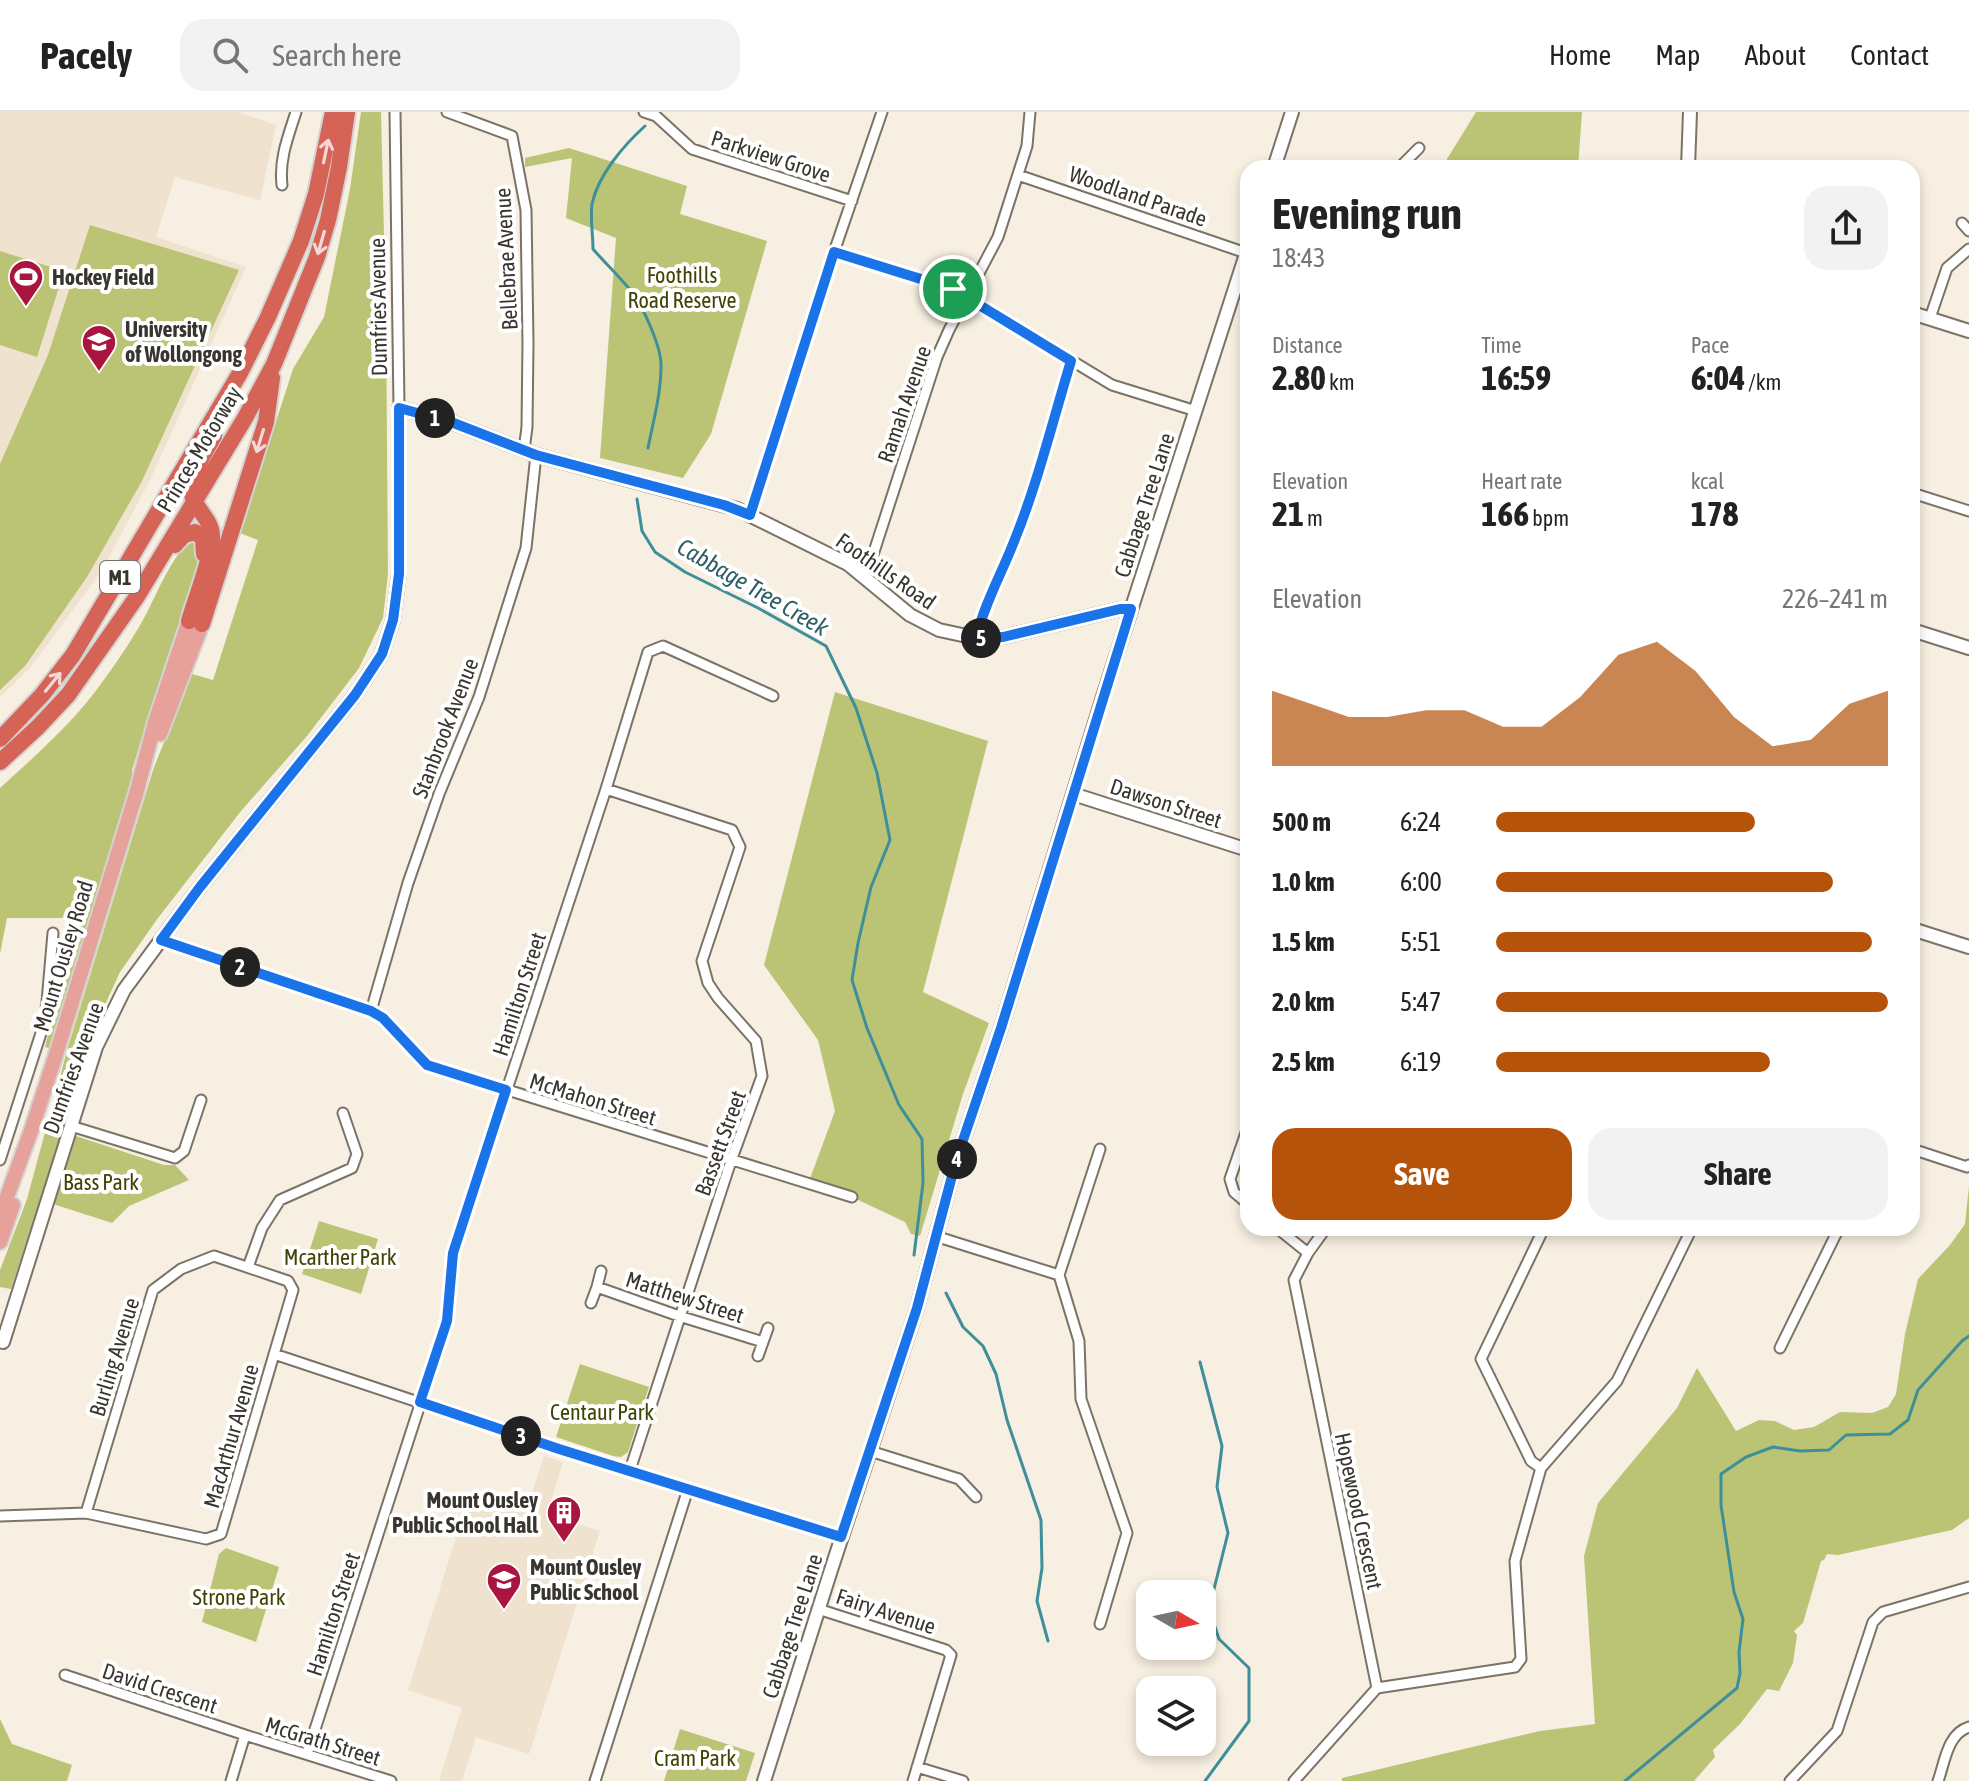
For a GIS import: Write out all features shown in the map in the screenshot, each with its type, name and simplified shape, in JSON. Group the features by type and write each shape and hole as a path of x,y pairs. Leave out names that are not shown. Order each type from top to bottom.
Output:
{"highway":[{"name":"Princes Motorway","path":"0,739 42,695 73,655 240,373 301,241 316,194 333,112"},
{"name":"Princes Motorway","path":"0,762 68,695 136,598 245,418 274,364 317,257 328,220 347,112"},
{"path":"196,622 212,536 208,519 194,501 192,486 197,470 256,358 296,270 316,194"},
{"path":"196,622 266,422 274,364"},
{"path":"38,727 93,674 177,542 191,531 201,535 205,548 193,593 196,622"}],"main road":[{"name":"Mount Ousley Road","path":"0,1216 31,1131 136,794 159,710 196,622"},
{"name":"Mount Ousley Road","path":"0,1242 20,1182 31,1131"}],"street":[{"path":"282,185 282,156 296,112"},
{"name":"Dumfries Avenue","path":"1,1345 96,1047 124,990 200,887 355,695 382,654 393,620 399,574 395,112"},
{"name":"Bellebrae Avenue","path":"447,112 512,136 526,210 527,427 530,452"},
{"name":"Parkview Grove","path":"644,112 656,116 692,149 852,201"},
{"path":"750,515 882,112"},
{"name":"Ramah Avenue","path":"863,574 871,561 937,357 998,237 1027,146 1030,112"},
{"path":"1277,160 1292,112"},
{"path":"1688,160 1690,112"},
{"path":"1407,160 1419,148"},
{"name":"Woodland Parade","path":"1018,175 1240,249"},
{"path":"1930,318 1947,268 1969,249"},
{"path":"834,252 953,289 1112,385 1196,411"},
{"name":"Cabbage Tree Lane","path":"764,1781 917,1308 956,1161 1240,273"},
{"path":"1920,315 1969,331"},
{"path":"976,638 982,612 1015,539 1071,361"},
{"name":"Foothills Road","path":"399,408 451,422 530,452 724,505 750,515 848,564 910,615 939,630 976,638 1003,637 1109,611 1131,609"},
{"name":"Stanbrook Avenue","path":"371,1011 408,883 439,794 479,697 526,548 530,452"},
{"path":"1920,496 1969,511"},
{"path":"1920,633 1969,648"},
{"name":"Hamilton Street","path":"307,1754 447,1321 453,1253 648,652 663,646 773,696"},
{"name":"Bassett Street","path":"606,789 732,830 740,847 702,961 708,983 718,998 756,1041 762,1076 679,1316 630,1470"},
{"name":"Dawson Street","path":"1073,794 1240,847"},
{"path":"1920,932 1969,947"},
{"name":"Mount Ousley Road","path":"0,1160 43,1027 53,933"},
{"name":"McMahon Street","path":"161,940 371,1011 383,1018 427,1065 852,1197"},
{"path":"71,1126 175,1158 184,1151 201,1100"},
{"path":"248,1267 262,1228 280,1200 352,1168 357,1154 343,1113"},
{"path":"1100,1149 1059,1275 1079,1341 1081,1399 1127,1533 1100,1624"},
{"path":"1240,1150 1230,1179 1234,1192 1240,1197"},
{"path":"1920,1152 1967,1167 1969,1165"},
{"path":"935,1236 1059,1275"},
{"path":"1287,1236 1308,1253"},
{"name":"Hopewood Crescent","path":"1320,1236 1294,1280 1377,1688"},
{"path":"1540,1236 1481,1359 1531,1461 1541,1468"},
{"path":"1294,1781 1377,1688 1515,1667 1521,1659 1515,1561 1541,1468 1617,1381 1688,1236"},
{"path":"1780,1348 1835,1236"},
{"name":"Burling Avenue","path":"86,1513 153,1290 181,1269 214,1256 288,1281 293,1290 274,1354"},
{"name":"Matthew Street","path":"591,1303 601,1271"},
{"name":"Matthew Street","path":"597,1287 763,1342"},
{"name":"Matthew Street","path":"758,1356 768,1328"},
{"path":"274,1354 559,1449 841,1537"},
{"name":"MacArthur Avenue","path":"86,1513 206,1539 221,1534 274,1354"},
{"path":"870,1451 959,1479 976,1497"},
{"path":"595,1781 688,1489"},
{"path":"0,1516 86,1513"},
{"path":"1790,1781 1837,1731 1873,1622 1883,1612 1969,1587"},
{"name":"Fairy Avenue","path":"818,1609 950,1653 913,1781"},
{"name":"David Crescent","path":"65,1675 245,1735"},
{"path":"1938,1781 1953,1738 1969,1727"},
{"name":"McGrath Street","path":"231,1781 245,1735 391,1781"},
{"path":"917,1767 963,1781"}],"shaded area":[{"name":"University of Wollongong","path":"0,112 238,112 276,125 260,200 175,177 156,237 246,267 150,480 101,572 30,668 0,697"},
{"name":"Mount Ousley Public School","path":"544,1456 563,1462 547,1514 600,1531 529,1754 476,1737 462,1781 442,1781 439,1780 462,1708 408,1690 471,1490 527,1508"}],"green space":[{"path":"361,112 381,112 388,574 383,618 359,668 307,736 241,811 120,972 99,1018 11,1289 0,1287 0,1270 27,1199 68,1047 154,767 192,674 213,680 258,540 240,533 293,369 324,317 350,189"},
{"path":"1476,112 1582,112 1579,160 1447,159"},
{"name":"Foothills Road Reserve","path":"569,148 687,186 680,214 767,241 711,434 683,478 600,458 616,238 566,218 572,158 525,167 525,158"},
{"path":"90,225 239,270 142,481 87,577 25,666 0,690 0,464 48,355"},
{"name":"Hockey Field","path":"0,251 64,271 37,357 0,345"},
{"path":"195,538 200,548 200,561 132,770 134,786 52,1049 45,1047 76,918 7,918 0,954 0,788 85,705 138,629 172,564"},
{"path":"835,692 988,741 923,992 989,1023 963,1094 920,1236 911,1234 905,1222 852,1197 808,1184 835,1111 818,1040 764,965"},
{"name":"Bass Park","path":"73,1135 164,1165 175,1165 189,1180 129,1206 112,1223 50,1203"},
{"path":"1969,1186 1969,1518 1952,1530 1838,1555 1827,1554 1821,1561 1803,1623 1794,1631 1797,1635 1793,1663 1779,1691 1767,1689 1740,1724 1713,1750 1715,1757 1694,1781 1342,1781 1342,1778 1540,1731 1595,1724 1584,1556 1598,1503 1677,1408 1697,1368 1736,1431 1759,1420 1775,1421 1794,1430 1814,1427 1840,1412 1872,1413 1888,1407 1896,1394 1905,1334 1918,1279 1965,1224"},
{"name":"Mcarther Park","path":"319,1221 378,1239 361,1294 302,1274"},
{"name":"Centaur Park","path":"580,1364 649,1387 628,1452 621,1457 556,1437"},
{"name":"Strone Park","path":"226,1548 279,1567 256,1642 202,1622 219,1554"},
{"path":"0,1719 12,1744 72,1765 67,1781 0,1781"},
{"name":"Cram Park","path":"680,1729 755,1753 746,1781 664,1781"}],"waterway":[{"name":"Cabbage Tree Creek","path":"645,126 606,172 595,193 591,215 593,249 636,298 658,349 660,387 648,448"},
{"name":"Cabbage Tree Creek","path":"637,499 642,531 655,552 685,572 826,646 856,708 877,773 890,840 871,887 852,980 867,1028 899,1105 922,1139 923,1183 914,1255"},
{"name":"Cabbage Tree Creek","path":"946,1293 963,1327 983,1346 996,1374 1007,1420 1041,1520 1042,1568 1037,1601 1048,1641"},
{"name":"Cabbage Tree Creek","path":"1625,1781 1737,1688 1743,1619 1734,1592 1721,1505 1721,1474 1746,1457 1773,1447 1800,1451 1829,1450 1846,1435 1890,1434 1908,1420 1918,1390 1969,1336"},
{"path":"1200,1362 1222,1446 1217,1487 1228,1533 1209,1609 1219,1639 1249,1668 1249,1721 1205,1781"}],"place":[{"name":"Hockey Field","path":"26,308"},
{"name":"University of Wollongong","path":"99,373"},
{"name":"Mount Ousley Public School Hall","path":"564,1544"},
{"name":"Mount Ousley Public School","path":"504,1611"}],"route":[{"path":"834,252 953,289 1071,361 1015,539 982,612 976,638 1003,637 1131,609 1001,1028 956,1161 917,1308 841,1537 420,1402 447,1321 453,1253 506,1090 427,1065 383,1018 371,1011 161,940 355,695 382,654 393,620 399,574 399,408 451,422 536,455 724,505 750,515 834,252"}]}
